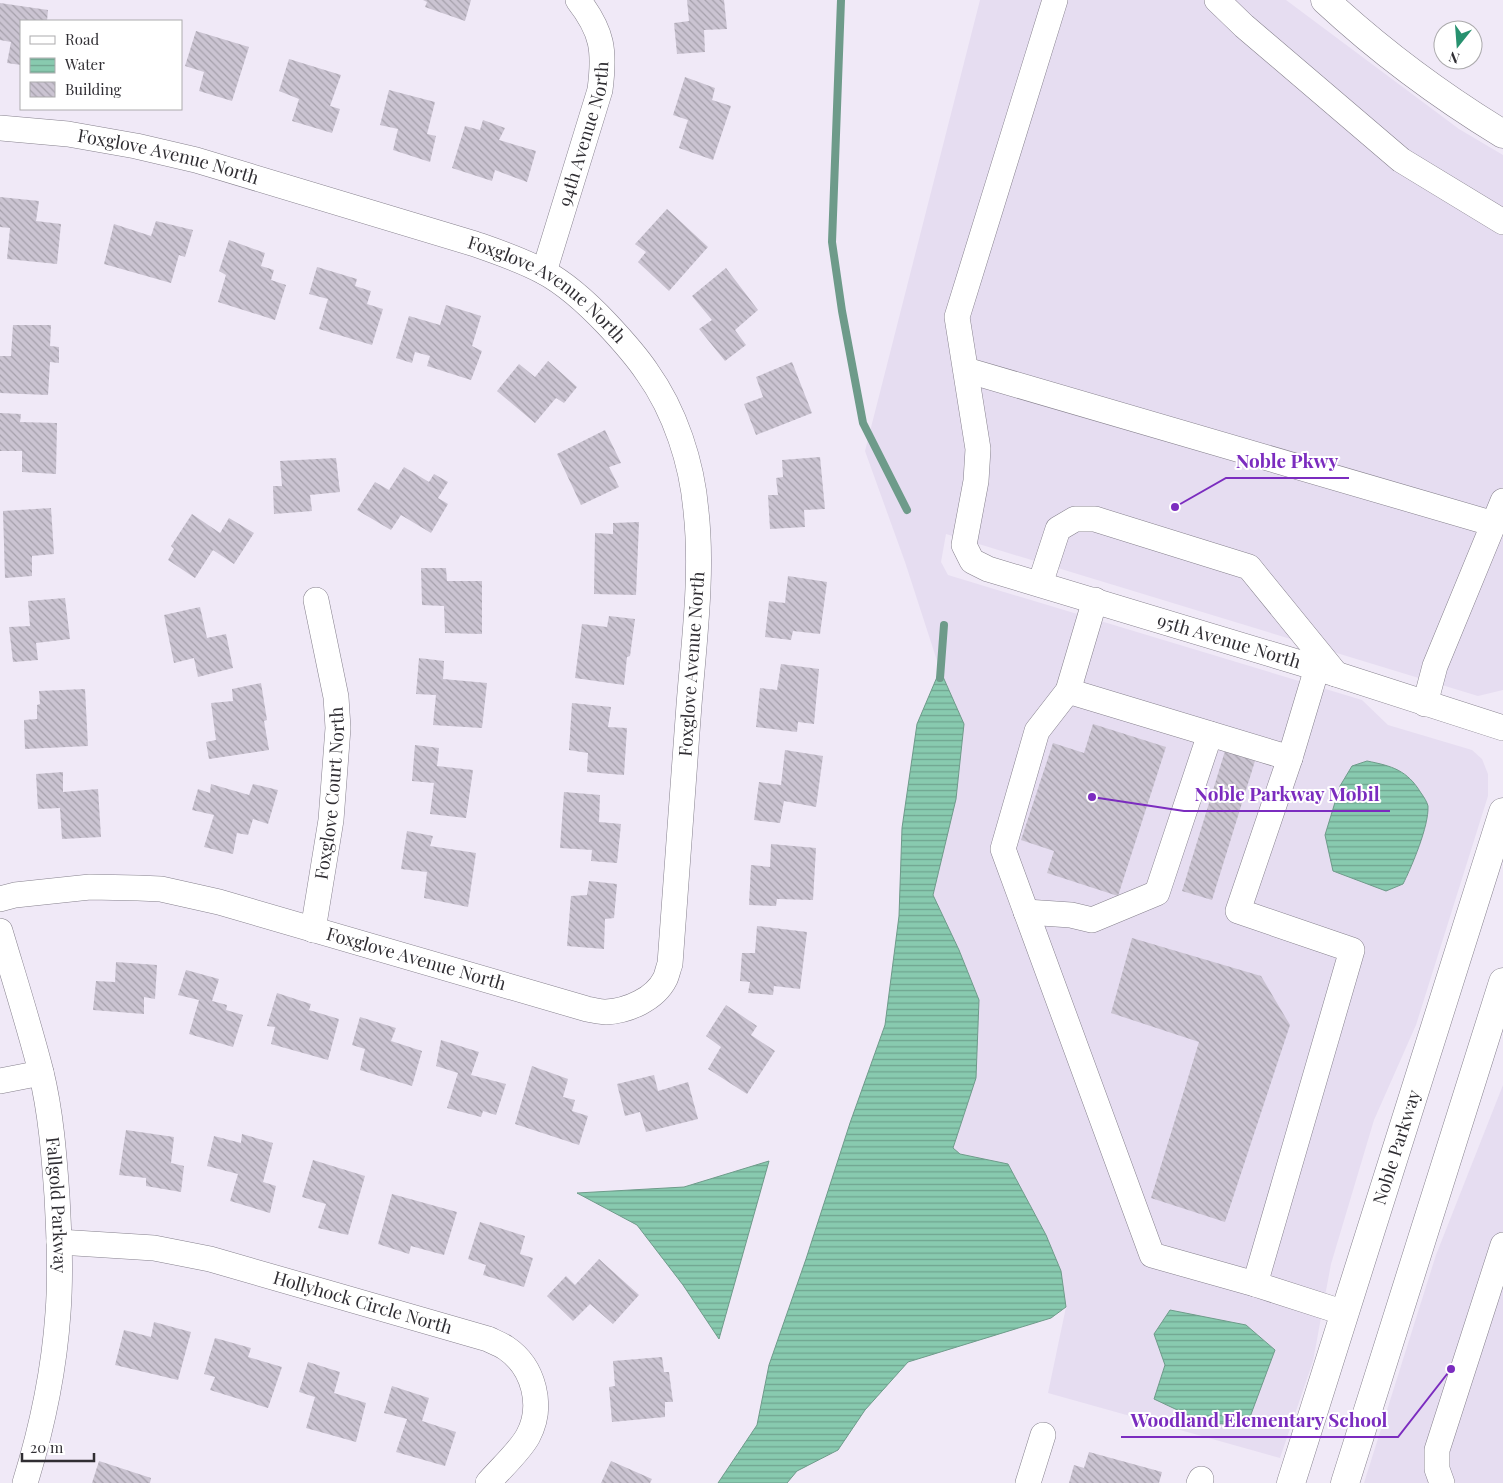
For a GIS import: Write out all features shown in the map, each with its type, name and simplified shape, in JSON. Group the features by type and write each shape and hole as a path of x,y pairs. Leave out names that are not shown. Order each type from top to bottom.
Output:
{"main road":[{"path":"1325,0 1414,75 1503,134"},
{"name":"Noble Parkway","path":"1291,1483 1503,812"},
{"path":"1345,1483 1503,982"}],"street":[{"name":"94th Avenue North","path":"544,272 600,90 604,64 600,37 587,12 578,0"},
{"path":"1054,0 957,317 966,370 1494,524"},
{"path":"1217,0 1244,26 1401,160 1503,222"},
{"name":"Foxglove Avenue North","path":"0,128 68,134 136,146 196,160 475,244 512,257 544,272 571,291 598,314 631,349 664,399 675,425 691,480 696,510 699,551 670,964 665,979 657,991 624,1010 604,1012 587,1009 219,902 161,889 90,887 15,895 0,899"},
{"name":"95th Avenue North","path":"966,370 978,449 976,481 964,545 972,561 988,569 1326,671 1503,728"},
{"path":"1425,704 1436,666 1503,500"},
{"path":"1040,584 1058,529 1075,519 1095,519 1249,567 1326,671 1290,758 1238,911 1352,950 1256,1284"},
{"name":"Foxglove Court North","path":"314,930 331,820 338,728 336,697 316,600"},
{"path":"1095,600 1068,691 1037,731 1003,848 1152,1255 1256,1284 1345,1313"},
{"path":"1068,691 1290,758"},
{"path":"1026,912 1071,915 1092,920 1157,893 1210,734"},
{"name":"Fallgold Parkway","path":"0,931 41,1073 55,1166 59,1242 58,1312 51,1376 37,1445 25,1483"},
{"path":"0,1081 41,1073"},
{"name":"Hollyhock Circle North","path":"59,1242 154,1248 210,1259 488,1339 506,1348 529,1373 535,1389 536,1407 533,1426 527,1438 488,1483"},
{"path":"1442,1483 1437,1469 1437,1450 1503,1245"},
{"path":"1028,1483 1043,1434"}],"shaded area":[{"path":"980,0 1286,0 1459,129 1503,155 1503,690 1478,696 946,534 941,562 948,575 1362,700 1388,725 1472,750 1482,759 1488,774 1488,796 1416,1025 1374,1120 1331,1264 1313,1361 1280,1458 1048,1393 1066,1307 1061,1271 1046,1235 1008,1164 960,1154 953,1148 976,1078 979,1000 959,950 933,895 956,799 964,724 940,670 905,562 865,451"},
{"path":"1503,1085 1503,1483 1364,1483 1436,1255"}],"water":[{"path":"940,670 964,724 956,799 933,895 959,950 979,1000 976,1078 953,1148 960,1154 1008,1164 1046,1235 1061,1271 1066,1307 1051,1318 908,1362 865,1410 838,1450 797,1471 787,1483 718,1483 757,1425 769,1365 885,1025 899,916 902,828 917,724"},
{"path":"1367,761 1391,767 1404,774 1416,785 1428,806 1423,835 1403,884 1386,891 1333,871 1325,835 1340,786 1352,766"},
{"path":"769,1161 719,1339 683,1285 637,1225 577,1193 684,1187"},
{"path":"1170,1310 1246,1325 1275,1350 1247,1425 1205,1423 1154,1399 1165,1365 1154,1334"}],"building":[{"path":"423,0 471,0 465,21 425,7 427,2"},
{"path":"687,0 724,0 727,29 704,30 705,52 677,54 674,23 689,21"},
{"path":"0,3 48,10 47,20 20,20 20,65 7,63 11,42 0,40"},
{"path":"196,31 249,47 232,101 199,91 204,72 185,66"},
{"path":"289,59 341,75 330,106 340,109 332,133 292,121 299,99 279,91"},
{"path":"685,77 715,88 712,100 731,106 713,160 679,148 688,120 673,115"},
{"path":"389,90 435,102 427,134 436,136 430,162 393,150 398,129 380,125"},
{"path":"483,120 505,128 499,140 536,151 527,182 495,170 492,181 452,168 465,126 480,130"},
{"path":"0,197 39,201 36,221 61,224 57,264 7,259 10,228 0,227"},
{"path":"667,209 708,247 669,291 638,262 646,252 635,244"},
{"path":"156,221 193,230 185,257 179,255 171,283 104,264 114,224 151,236"},
{"path":"229,240 265,253 261,266 274,270 271,280 286,285 275,320 218,302 226,275 219,271"},
{"path":"317,267 357,279 355,286 371,291 367,304 383,309 372,345 319,329 328,299 309,294"},
{"path":"726,268 758,310 735,330 746,345 725,361 699,329 712,320 692,296"},
{"path":"446,305 481,316 472,346 482,351 471,380 427,366 430,356 415,352 412,363 396,358 409,316 440,325"},
{"path":"13,325 51,325 50,346 59,347 59,363 50,362 48,395 0,393 0,356 11,356"},
{"path":"548,361 577,387 564,403 556,398 535,423 497,391 519,364 535,377"},
{"path":"792,362 812,413 756,435 744,404 763,397 756,377"},
{"path":"0,413 21,414 20,422 57,423 56,474 22,472 22,451 0,451"},
{"path":"605,430 621,463 609,467 619,487 581,505 557,454"},
{"path":"820,457 825,509 804,510 805,527 770,529 768,495 778,495 776,478 783,477 782,460"},
{"path":"336,458 340,492 310,495 312,511 274,514 273,486 282,486 280,461"},
{"path":"404,467 429,482 434,474 448,482 438,498 448,504 431,533 401,515 391,530 357,510 375,482 389,490"},
{"path":"51,508 54,554 32,556 32,576 5,578 3,511"},
{"path":"192,514 220,533 229,518 254,533 234,564 213,550 195,578 168,560 174,549 171,546"},
{"path":"639,522 636,595 594,594 595,533 613,534 613,523"},
{"path":"421,568 446,568 447,581 482,581 482,634 445,633 444,606 422,605"},
{"path":"788,576 827,582 820,634 793,631 791,640 765,637 769,601 785,603"},
{"path":"65,598 70,639 36,643 38,660 13,662 9,627 30,626 28,601"},
{"path":"200,607 207,638 226,634 233,668 198,677 194,658 174,663 164,615"},
{"path":"609,616 635,619 630,656 627,657 624,685 575,678 582,624 607,627"},
{"path":"419,658 444,661 443,679 487,683 482,728 433,725 436,695 416,694"},
{"path":"781,664 819,669 814,724 798,722 797,732 756,727 760,688 777,690"},
{"path":"261,683 267,720 264,721 269,750 209,759 206,742 216,740 211,703 233,701 232,689"},
{"path":"85,689 88,746 25,749 24,720 37,719 37,705 40,704 39,691"},
{"path":"572,703 611,707 608,727 627,728 624,775 587,772 588,753 569,750"},
{"path":"1093,724 1166,747 1118,896 1047,873 1054,851 1021,840 1053,743 1084,753"},
{"path":"415,745 439,748 437,766 473,770 466,818 430,814 434,783 412,781"},
{"path":"785,750 823,756 816,807 784,801 780,823 754,820 759,782 781,785"},
{"path":"1225,751 1255,761 1212,900 1182,891"},
{"path":"63,772 63,792 98,789 101,837 62,839 60,808 38,809 36,774"},
{"path":"211,784 249,795 253,784 278,790 268,824 253,819 248,835 237,833 233,854 204,847 214,815 192,810 198,789 210,793"},
{"path":"564,792 600,795 599,822 621,824 617,863 591,861 592,850 560,848"},
{"path":"407,831 433,836 430,846 476,853 468,907 424,898 427,872 401,869"},
{"path":"771,844 816,848 813,900 777,899 776,906 749,905 751,865 770,867"},
{"path":"589,881 617,884 614,918 605,919 604,949 567,946 571,896 587,895"},
{"path":"757,926 807,932 800,989 774,986 773,995 748,993 750,982 740,981 742,953 755,953"},
{"path":"1132,938 1261,976 1290,1025 1225,1222 1151,1198 1199,1042 1111,1013"},
{"path":"116,962 157,965 155,999 144,997 144,1014 93,1010 96,981 115,982"},
{"path":"186,970 219,979 212,1001 227,1005 226,1010 243,1015 233,1047 189,1034 199,1000 178,995"},
{"path":"277,993 311,1004 309,1010 339,1019 328,1060 271,1044 275,1027 267,1026"},
{"path":"726,1005 757,1026 751,1035 775,1051 747,1094 708,1069 721,1047 706,1036"},
{"path":"360,1017 396,1028 391,1041 422,1051 412,1086 360,1070 365,1049 352,1045"},
{"path":"441,1040 479,1052 471,1075 506,1084 496,1115 483,1111 481,1117 447,1108 458,1073 436,1066"},
{"path":"532,1066 568,1079 563,1097 575,1100 572,1111 588,1116 579,1145 515,1124"},
{"path":"654,1075 658,1091 688,1082 698,1119 646,1132 640,1112 625,1116 617,1084"},
{"path":"126,1130 174,1137 171,1163 184,1166 181,1192 146,1186 146,1178 119,1175"},
{"path":"242,1134 273,1143 263,1182 276,1186 270,1213 230,1201 238,1174 207,1166 214,1136 241,1143"},
{"path":"313,1160 365,1176 348,1235 318,1228 326,1204 302,1197"},
{"path":"392,1194 457,1212 444,1255 411,1246 409,1254 378,1244"},
{"path":"480,1222 525,1236 520,1254 533,1258 524,1287 483,1275 486,1265 468,1259"},
{"path":"599,1259 639,1295 613,1324 590,1304 573,1321 547,1296 566,1276 575,1285"},
{"path":"154,1322 191,1332 178,1380 115,1365 124,1330 151,1337"},
{"path":"215,1338 251,1348 248,1357 282,1367 268,1408 210,1390 215,1377 204,1374"},
{"path":"662,1357 664,1372 669,1372 673,1402 665,1402 665,1417 612,1422 609,1387 615,1386 613,1361"},
{"path":"308,1362 340,1372 334,1393 366,1403 356,1442 306,1428 315,1397 299,1392"},
{"path":"392,1386 429,1398 422,1421 456,1432 445,1466 396,1452 407,1419 384,1413"},
{"path":"1089,1452 1162,1472 1159,1483 1069,1483 1074,1465 1084,1468"},
{"path":"99,1461 151,1478 150,1483 92,1483"},
{"path":"611,1461 652,1479 650,1483 601,1483"}],"waterway":[{"path":"841,0 832,242 842,311 863,423 907,510"},
{"path":"940,678 944,625"}],"place":[{"name":"Noble Pkwy","path":"1175,507"},
{"name":"Noble Parkway Mobil","path":"1092,797"},
{"name":"Woodland Elementary School","path":"1451,1369"}]}
